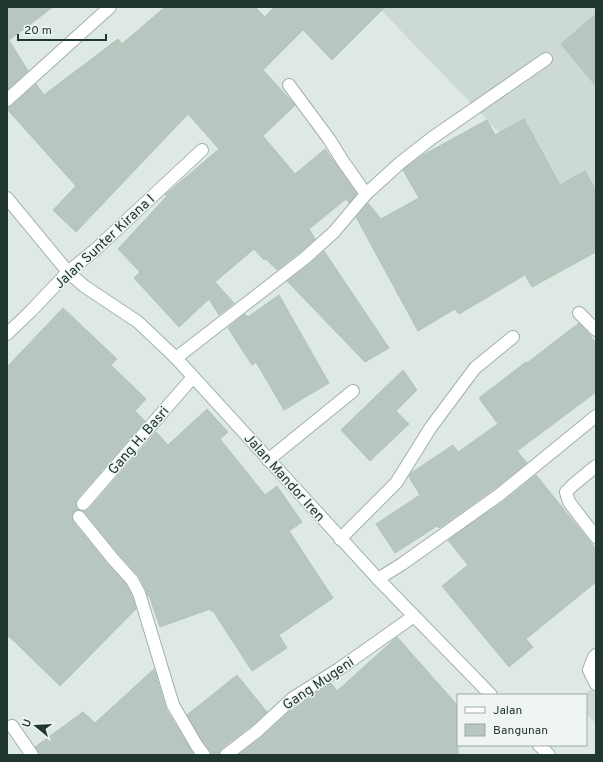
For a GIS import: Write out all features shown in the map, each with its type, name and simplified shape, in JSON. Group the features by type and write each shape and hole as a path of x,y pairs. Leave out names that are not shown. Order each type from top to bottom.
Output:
{"street":[{"path":"7,100 110,7"},
{"path":"176,358 305,258 334,232 366,194 400,163 432,138 546,59"},
{"path":"289,85 329,139 366,194"},
{"name":"Jalan Sunter Kirana I","path":"7,334 68,272 95,250 202,150"},
{"name":"Jalan Mandor Iren","path":"7,198 68,272 84,286 138,322 176,358 378,579 490,694"},
{"path":"579,313 596,330"},
{"path":"340,538 396,483 431,426 475,368 513,337"},
{"name":"Gang H. Basri","path":"83,504 193,377"},
{"path":"268,460 353,391"},
{"path":"378,579 402,564 499,495 596,416"},
{"path":"596,466 566,492 569,502 596,537"},
{"path":"79,517 132,580 139,593 173,705 197,746 204,755"},
{"name":"Gang Mugeni","path":"226,755 256,732 293,698 339,669 414,616"},
{"path":"596,655 589,670 596,684"},
{"path":"12,726 32,755"},
{"path":"540,746 549,755"}],"shaded area":[{"path":"378,7 596,7 596,233"},
{"path":"596,685 596,724 587,714 587,694 585,694"}],"building":[{"path":"7,7 53,7 9,40 28,71 7,90"},
{"path":"165,7 255,7 265,17 274,7 385,7 332,60 303,30 263,70 295,105 263,136 295,174 325,149 357,194 349,203 346,199 309,229 315,239 277,270 266,259 264,260 254,249 215,282 234,303 219,315 209,299 179,327 134,278 140,272 118,249 167,196 165,195 219,149 188,114 76,232 53,210 76,186 7,109 7,107 12,106 36,84 44,95 118,39 122,44"},
{"path":"596,14 596,86 561,44"},
{"path":"524,119 560,185 585,171 596,191 596,252 532,287 525,275 459,314 455,309 418,331 356,217 368,203 381,219 419,198 403,170 423,155 487,120 495,135"},
{"path":"324,251 389,348 365,362 287,281 310,264"},
{"path":"279,295 329,383 284,410 256,362 252,365 228,328 245,314 248,317"},
{"path":"63,308 117,359 111,365 146,399 135,411 145,421 77,499 76,506 78,510 74,511 72,515 73,522 107,564 126,584 136,609 60,686 7,635 7,367"},
{"path":"579,323 596,343 596,392 517,451 527,463 494,489 439,528 437,526 395,553 376,524 420,495 409,477 411,473 453,445 458,452 498,424 479,398"},
{"path":"403,370 417,390 396,411 409,424 370,461 341,430"},
{"path":"207,409 228,432 220,439 265,495 277,486 302,522 289,531 333,598 279,635 287,648 252,671 213,611 212,612 210,609 160,627 149,595 148,596 139,576 84,511 89,509 156,432 168,445"},
{"path":"536,475 596,549 596,582 526,639 533,647 509,667 442,586 468,565 448,540 504,501"},
{"path":"397,637 457,705 458,755 238,755 261,738 290,711 306,699 331,683 337,691"},
{"path":"154,669 166,709 194,755 39,755 35,747 83,712 95,723"},
{"path":"237,675 267,712 221,749 219,755 211,755 210,751 187,715"}]}
